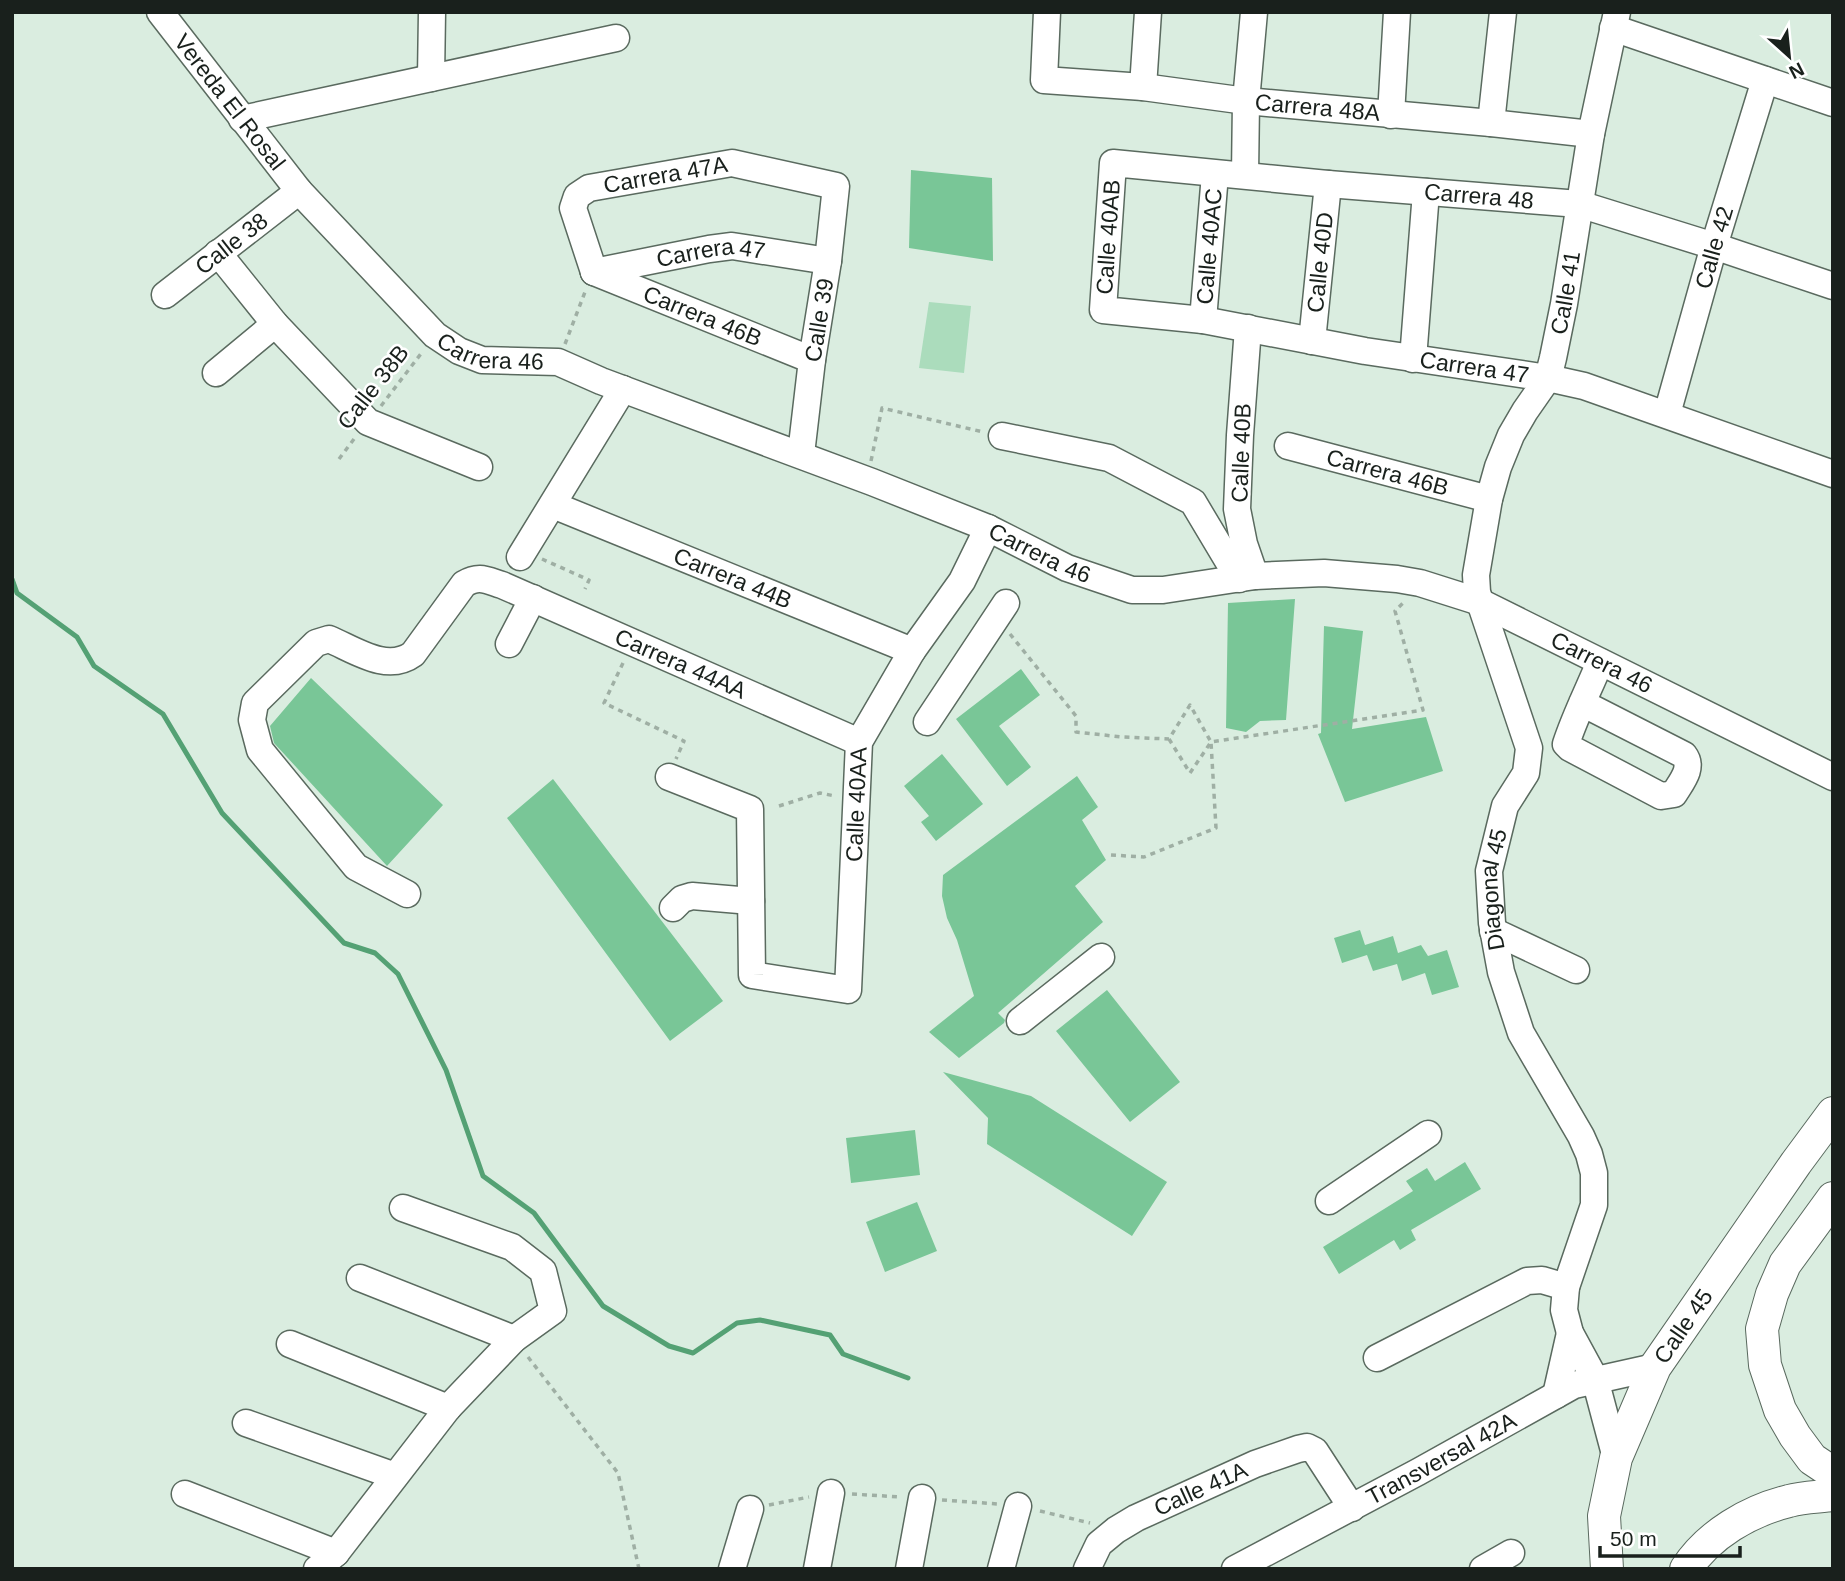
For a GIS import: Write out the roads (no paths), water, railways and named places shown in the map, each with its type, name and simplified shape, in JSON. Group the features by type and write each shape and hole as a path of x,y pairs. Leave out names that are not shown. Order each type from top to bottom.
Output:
{"main road":[{"name":"Calle 45","path":"1607,1569 1604,1516 1616,1458 1655,1367 1833,1113"},
{"path":"1833,1198 1785,1264 1772,1294 1762,1329 1765,1365 1780,1410 1812,1459 1833,1473"},
{"path":"1686,1569 1693,1558 1720,1532 1755,1513 1791,1500 1833,1495"}],"street":[{"name":"Vereda El Rosal","path":"160,12 299,191"},
{"path":"431,78 432,12"},
{"name":"Carrera 48A","path":"1047,12 1044,80 1143,87 1246,101 1591,134"},
{"path":"1143,87 1148,12"},
{"name":"Calle 40AC","path":"1245,176 1246,101 1254,12"},
{"path":"1391,115 1397,12"},
{"path":"1491,123 1503,12"},
{"path":"1615,20 1765,80 1833,103"},
{"name":"Calle 41","path":"1480,602 1476,575 1489,499 1498,467 1511,435 1548,378 1564,304 1591,134 1615,20"},
{"path":"242,120 616,38"},
{"name":"Calle 42","path":"1667,414 1714,246 1765,80"},
{"name":"Carrera 47A","path":"594,272 573,208 577,196 589,188 732,163 836,186"},
{"name":"Carrera 48","path":"1113,163 1579,204 1833,286"},
{"name":"Calle 40AB","path":"1103,310 1113,163"},
{"name":"Calle 40AC","path":"1203,320 1215,174"},
{"name":"Calle 40D","path":"1312,341 1328,184"},
{"name":"Calle 39","path":"801,454 836,186"},
{"name":"Calle 38","path":"165,295 299,191"},
{"name":"Carrera 46","path":"299,191 435,335 459,351 482,360 558,362 988,528 1067,569 1132,590 1163,590 1247,578 1324,573 1420,583 1480,602 1833,777"},
{"path":"1413,359 1426,192"},
{"name":"Carrera 47","path":"594,272 732,246 828,261"},
{"path":"218,253 275,324 368,422 479,467"},
{"name":"Carrera 46B","path":"594,272 812,360"},
{"name":"Carrera 47","path":"1103,310 1203,320 1413,359 1548,378 1584,386 1833,474"},
{"path":"216,373 275,324"},
{"name":"Calle 40B","path":"1247,578 1237,509 1248,328"},
{"path":"522,554 623,389"},
{"path":"1002,436 1110,458 1193,502 1247,578"},
{"name":"Carrera 46B","path":"1288,446 1489,499"},
{"name":"Carrera 44B","path":"553,505 912,651"},
{"name":"Calle 40AA","path":"751,901 752,975 848,990 859,742 912,651 962,581 988,528"},
{"name":"Carrera 44AA","path":"407,894 356,867 260,750 252,720 255,703 316,643 329,639 382,662 395,663 405,659 413,654 464,584 473,579 480,578 533,598 859,742"},
{"path":"509,644 533,598"},
{"name":"Diagonal 45","path":"1480,602 1529,748 1526,773 1505,806 1489,871 1493,931 1501,972 1521,1033 1581,1136 1594,1173 1594,1205 1566,1287 1564,1310 1570,1334 1595,1379 1616,1458"},
{"path":"927,722 1002,610"},
{"path":"1582,703 1600,662"},
{"path":"668,777 750,809 751,901 692,896 682,899 673,908"},
{"path":"1493,931 1576,970"},
{"path":"1020,1021 1101,957"},
{"path":"1329,1201 1428,1135"},
{"path":"185,1494 327,1561 448,1408 514,1339 552,1311 543,1271 512,1247 402,1208"},
{"path":"360,1278 514,1339"},
{"path":"1377,1358 1527,1281 1542,1280 1566,1287"},
{"name":"Diagonal 45","path":"1556,1395 1570,1334"},
{"path":"290,1344 448,1408"},
{"name":"Transversal 42A","path":"1235,1569 1282,1556 1352,1508 1574,1385 1655,1367"},
{"path":"246,1423 396,1476"},
{"name":"Calle 41A","path":"1087,1569 1099,1544 1136,1518 1255,1464 1298,1449 1307,1447 1315,1451 1352,1508"},
{"path":"817,1569 831,1493"},
{"path":"909,1569 922,1498"},
{"path":"1001,1569 1017,1506"},
{"path":"732,1569 750,1509"},
{"path":"1483,1569 1511,1553"}],"waterway":[{"path":"12,579 17,593 77,637 94,666 163,714 222,813 344,943 375,953 398,974 446,1070 483,1176 534,1213 603,1306 669,1346 693,1353 737,1323 760,1320 830,1335 843,1354 908,1378"}]}
